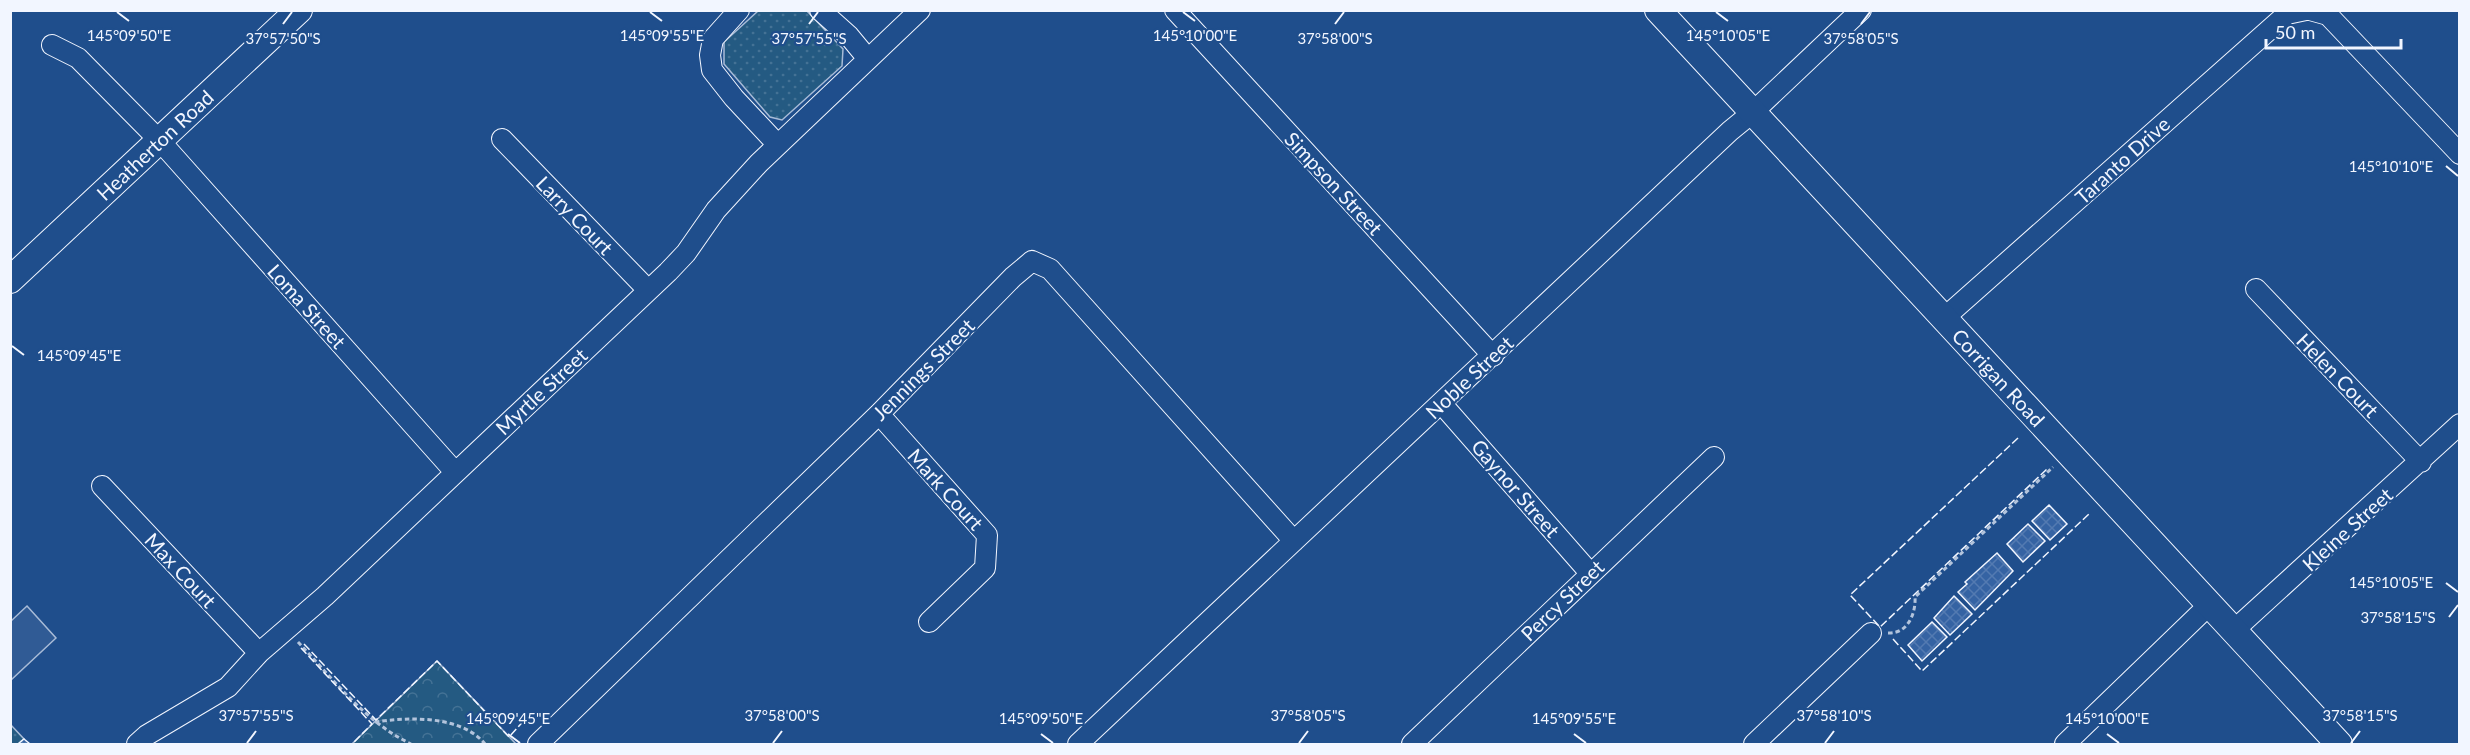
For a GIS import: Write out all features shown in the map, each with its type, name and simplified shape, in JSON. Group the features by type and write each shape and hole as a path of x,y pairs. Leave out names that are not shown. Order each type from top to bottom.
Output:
{"main road":[{"name":"Heatherton Road","path":"10,280 299,10"},
{"name":"Corrigan Road","path":"1658,10 2232,632 2339,744"}],"street":[{"path":"739,10 713,39 710,55 712,70 734,98 778,145"},
{"path":"820,10 849,36 868,59"},
{"name":"Myrtle Street","path":"136,744 147,735 228,687 259,653 287,630 686,253 716,210 778,145 920,10"},
{"name":"Simpson Street","path":"1175,10 1493,356"},
{"name":"Noble Street","path":"1078,744 1730,131 1862,10"},
{"name":"Taranto Drive","path":"1943,319 2287,14 2308,10 2328,15 2460,154"},
{"name":"Loma Street","path":"52,45 78,58 160,141 454,472"},
{"name":"Larry Court","path":"502,139 648,290"},
{"name":"Jennings Street","path":"538,744 879,414 1013,277 1032,261 1050,269 1294,541"},
{"name":"Helen Court","path":"2256,289 2421,462"},
{"name":"Gaynor Street","path":"1441,403 1590,573"},
{"name":"Mark Court","path":"879,414 987,535 985,568 929,622"},
{"name":"Kleine Street","path":"2232,632 2460,424"},
{"name":"Percy Street","path":"1412,744 1714,457"},
{"name":"Max Court","path":"102,486 259,653"},
{"path":"2065,744 2208,606"},
{"path":"1754,744 1871,633"}],"path":[{"path":"1871,633 1893,633 1909,624 1916,610 1915,597 2068,453"},
{"path":"287,630 373,722 401,741 411,744"},
{"path":"373,722 400,718 449,723 466,729 484,744"}],"green space":[{"path":"758,11 807,11 843,49 842,66 782,120 770,117 724,64 724,42"},
{"path":"437,661 516,744 352,744"},
{"path":"10,724 24,739 18,744 11,744"}],"shaded area":[{"path":"27,606 56,638 11,680 11,621"}],"building":[{"path":"2049,505 2067,524 2050,540 2032,521"},
{"path":"2028,524 2045,541 2023,562 2007,544"},
{"path":"1997,553 2013,571 1975,610 1958,592 1967,584 1965,582"},
{"path":"1954,596 1972,614 1950,635 1934,618"},
{"path":"1932,622 1947,637 1922,661 1908,645"},
{"path":"24,739 30,744 18,744"}],"fence":[{"path":"2018,438 1850,595 1880,627 2047,469"},
{"path":"1893,639 1922,671 2089,514"},
{"path":"304,644 376,720 437,661 509,737 530,714"},
{"path":"301,648 372,724 352,744"}]}
